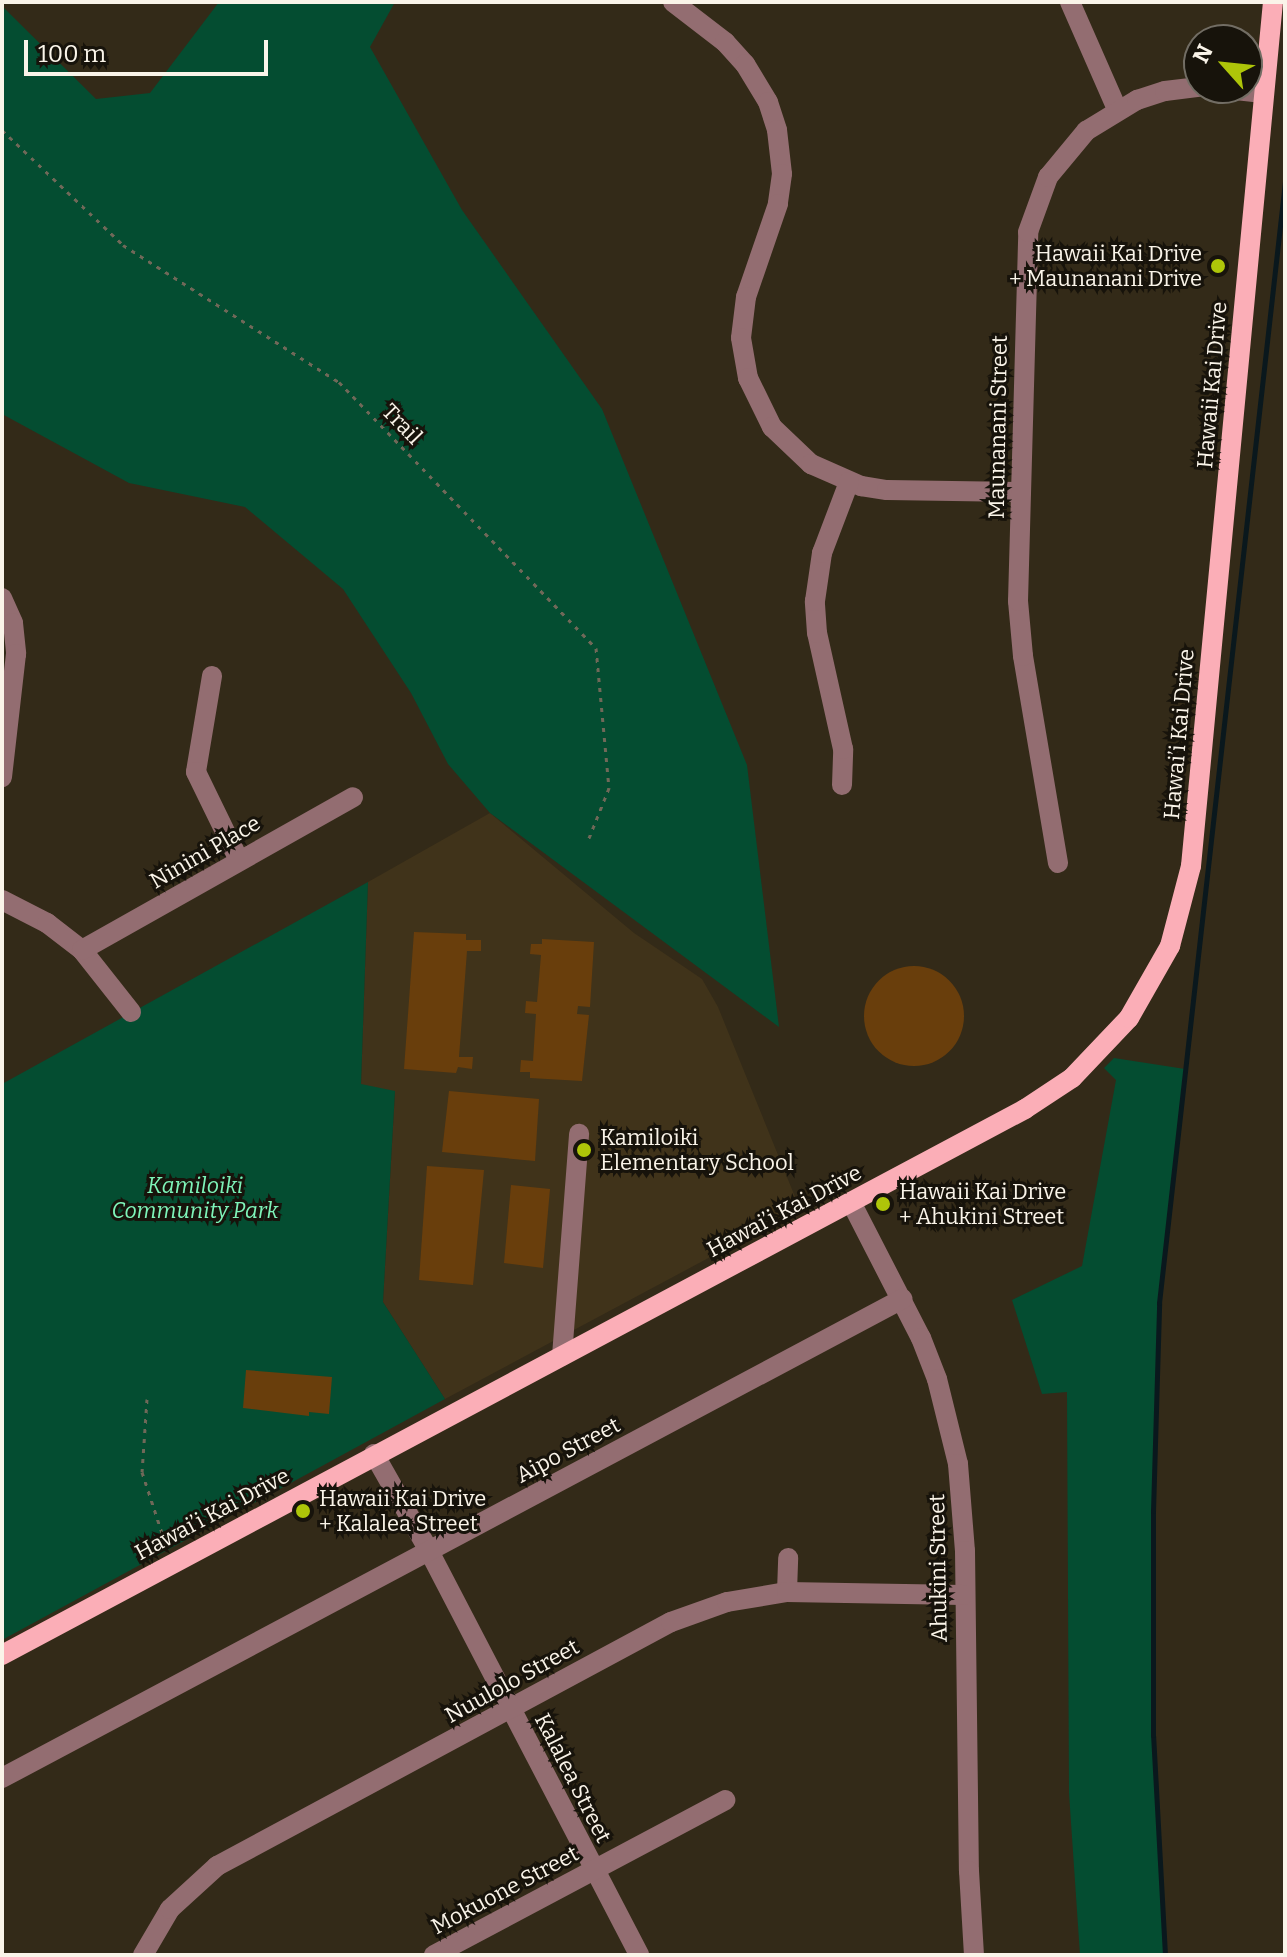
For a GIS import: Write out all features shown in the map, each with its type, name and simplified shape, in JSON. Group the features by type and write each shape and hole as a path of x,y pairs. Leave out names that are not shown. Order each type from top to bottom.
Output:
{"main road":[{"name":"Hawaii Kai Drive","path":"1263,93 1273,2"},
{"name":"Hawaii Kai Drive","path":"1222,534 1262,104"},
{"name":"Hawai’i Kai Drive","path":"2,1655 1050,1094 1112,1040 1145,996 1170,946 1188,880 1222,534"}],"street":[{"path":"673,2 725,42 745,64 768,102 780,145 778,204 743,311 742,351 752,391 772,427 811,464 849,482 887,490 1021,492"},
{"path":"1070,2 1117,109"},
{"name":"Maunanani Street","path":"1058,863 1020,629 1026,247 1031,218 1048,177 1065,152 1086,131 1117,109 1151,95 1183,90"},
{"path":"842,785 843,749 817,633 815,601 822,553 849,482"},
{"path":"2,598 13,623 16,654 2,777"},
{"path":"212,676 196,772 239,860"},
{"name":"Ninini Place","path":"82,950 353,797"},
{"path":"2,900 47,923 82,950 131,1012"},
{"path":"562,1356 579,1134"},
{"name":"Ahukini Street","path":"851,1202 902,1299 937,1379 958,1464 963,1507 974,1955"},
{"name":"Aipo Street","path":"2,1778 902,1299"},
{"name":"Kalalea Street","path":"374,1454 429,1551 639,1955"},
{"path":"787,1592 788,1558"},
{"name":"Nuulolo Street","path":"143,1955 170,1909 217,1866 671,1622 727,1602 787,1592 963,1595"},
{"name":"Mokuone Street","path":"434,1955 725,1800"}],"path":[{"name":"Trail","path":"2,130 123,245 339,382 596,648 609,788 587,843"},
{"path":"147,1399 142,1472 171,1564"}],"shaded area":[{"name":"Kamiloiki Elementary School","path":"490,813 634,933 702,979 718,1007 800,1209 445,1399 383,1302 395,1092 361,1085 368,882"}],"green space":[{"path":"219,2 395,2 370,47 462,210 602,409 747,765 779,1027 490,813 448,764 411,693 343,589 245,507 129,483 2,414 2,6 96,99 150,93"},
{"name":"Kamiloiki Community Park","path":"368,882 361,1084 395,1091 383,1302 445,1399 2,1640 2,1084"},
{"path":"1114,1058 1185,1069 1159,1303 1153,1511 1153,1735 1165,1955 1080,1955 1069,1793 1067,1392 1042,1394 1012,1300 1082,1266 1116,1080 1104,1068"}],"building":[{"path":"414,932 466,934 466,940 481,940 481,951 467,951 459,1057 473,1057 472,1069 458,1067 456,1073 404,1069"},
{"path":"542,939 594,942 590,1007 578,1006 577,1014 589,1015 582,1081 530,1078 530,1072 520,1072 521,1060 533,1061 536,1014 525,1013 526,1001 537,1002 541,955 530,954 531,944 542,944"},
{"path":"914,966 942,974 956,988 964,1016 956,1044 942,1058 914,1066 886,1058 872,1044 864,1016 872,988 886,974"},
{"path":"449,1091 539,1099 535,1161 442,1152"},
{"path":"427,1166 484,1170 473,1285 419,1280"},
{"path":"511,1185 550,1189 543,1268 504,1263"},
{"path":"246,1370 332,1377 329,1414 309,1412 309,1416 243,1408"}],"waterway":[{"path":"1165,1955 1153,1735 1153,1511 1159,1303 1285,181"}],"place":[{"name":"Hawaii Kai Drive + Maunanani Drive","path":"1218,266"},
{"name":"Kamiloiki Elementary School","path":"584,1150"},
{"name":"Hawaii Kai Drive + Ahukini Street","path":"883,1204"},
{"name":"Hawaii Kai Drive + Kalalea Street","path":"303,1511"}]}
